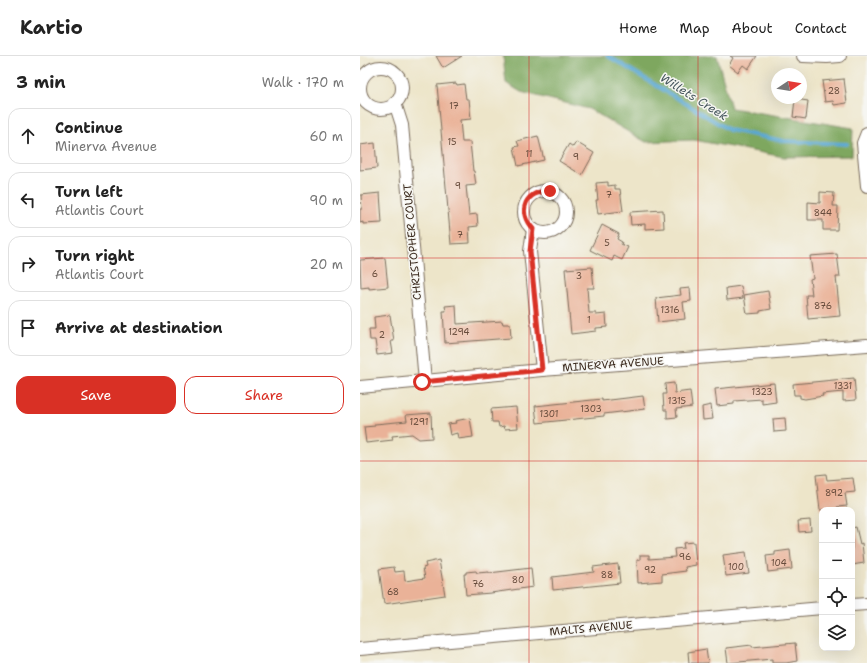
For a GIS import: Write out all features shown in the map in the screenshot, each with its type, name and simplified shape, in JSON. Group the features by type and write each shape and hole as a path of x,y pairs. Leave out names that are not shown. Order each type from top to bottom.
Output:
{"street":[{"path":"803,56 840,56"},
{"name":"CHRISTOPHER COURT","path":"395,103 402,125 425,381"},
{"path":"867,133 863,143 867,186"},
{"path":"533,229 530,251 542,370"},
{"name":"MINERVA AVENUE","path":"360,388 542,370 867,346"},
{"path":"855,605 867,604"},
{"name":"MALTS AVENUE","path":"360,649 819,608"}],"green space":[{"path":"503,56 717,56 731,108 853,128 852,156 784,157 694,140 646,142 589,109 521,92 506,83"}],"building":[{"path":"436,56 462,56 443,68"},
{"path":"730,56 757,56 748,69 743,65 738,72 729,65 733,58"},
{"path":"844,79 847,103 834,105 833,101 825,102 822,81"},
{"path":"456,83 457,85 464,84 466,99 469,99 471,119 460,120 462,142 470,142 476,185 466,186 469,215 477,214 478,226 469,227 470,243 451,244 437,85"},
{"path":"808,101 806,119 793,117 794,104 807,104"},
{"path":"538,136 544,160 518,166 514,147 519,146 517,141"},
{"path":"576,142 594,153 582,175 559,161 569,144 573,147"},
{"path":"375,143 377,168 360,170 360,145"},
{"path":"608,182 608,186 615,185 615,189 620,189 623,211 598,214 596,183"},
{"path":"820,192 834,193 833,206 838,206 837,230 823,230 823,220 808,220 808,202 820,203"},
{"path":"380,193 382,223 360,223 360,209 362,209 361,195"},
{"path":"663,210 664,228 645,229 645,224 631,225 630,212"},
{"path":"602,225 619,234 617,239 622,242 621,244 628,247 622,260 614,256 612,261 590,250"},
{"path":"837,254 840,277 836,277 840,316 808,319 806,295 812,295 810,279 813,278 810,256"},
{"path":"385,258 388,287 369,289 369,287 361,288 360,260"},
{"path":"592,267 594,288 587,288 589,313 596,313 596,315 606,314 607,327 596,328 596,331 571,334 565,269"},
{"path":"741,286 743,298 727,300 726,288"},
{"path":"690,288 691,301 683,302 685,319 658,322 656,298 681,295 680,289"},
{"path":"768,291 771,309 760,311 760,313 747,314 744,295"},
{"path":"456,305 457,324 502,321 503,324 510,324 511,338 445,343 443,311 446,311 445,306"},
{"path":"390,315 394,341 391,341 393,353 377,355 375,340 370,340 369,329 375,329 374,317"},
{"path":"854,378 856,400 843,401 843,392 822,394 823,396 805,399 800,398 800,395 794,395 793,384"},
{"path":"674,383 675,393 690,391 692,407 676,409 677,417 667,418 667,410 664,410 663,394 666,394 665,384"},
{"path":"774,383 776,402 762,404 762,399 734,401 734,404 717,406 715,389"},
{"path":"643,396 645,409 604,414 604,416 537,423 535,406"},
{"path":"711,405 713,419 703,420 702,407"},
{"path":"516,407 518,428 505,429 504,426 499,427 498,422 492,422 491,409"},
{"path":"431,413 432,438 419,439 412,434 392,436 393,440 366,443 364,427 375,426 375,424 407,421 406,415"},
{"path":"470,418 473,437 458,439 457,433 450,435 448,424"},
{"path":"785,418 786,431 774,432 773,419"},
{"path":"826,474 827,480 853,478 855,492 845,493 847,506 820,507 816,475"},
{"path":"810,520 811,531 799,532 798,521"},
{"path":"855,527 860,544 862,543 864,563 855,564 855,543"},
{"path":"694,542 696,565 685,567 686,571 662,574 662,581 638,583 637,560 640,560 640,555 649,555 649,559 675,557 674,549 684,548 683,543"},
{"path":"790,550 792,569 768,572 766,556 775,555 775,552"},
{"path":"746,552 749,573 726,576 723,555"},
{"path":"439,560 445,595 384,604 379,569 394,567 395,572 404,571 405,581 425,578 423,568 426,567 425,563"},
{"path":"618,564 620,583 553,590 552,577 594,572 593,567"},
{"path":"531,568 533,587 466,595 464,574 466,574 466,572 476,571 477,573 489,573"},
{"path":"795,643 797,661 772,663 772,659 728,663 726,648"},
{"path":"706,649 708,663 689,663 688,652"}],"waterway":[{"name":"Willets Creek","path":"608,56 729,130 784,141 847,144"}],"route":[{"path":"422,382 542,370 530,251 533,229 527,223 524,215 528,199 534,193 550,191"}]}
